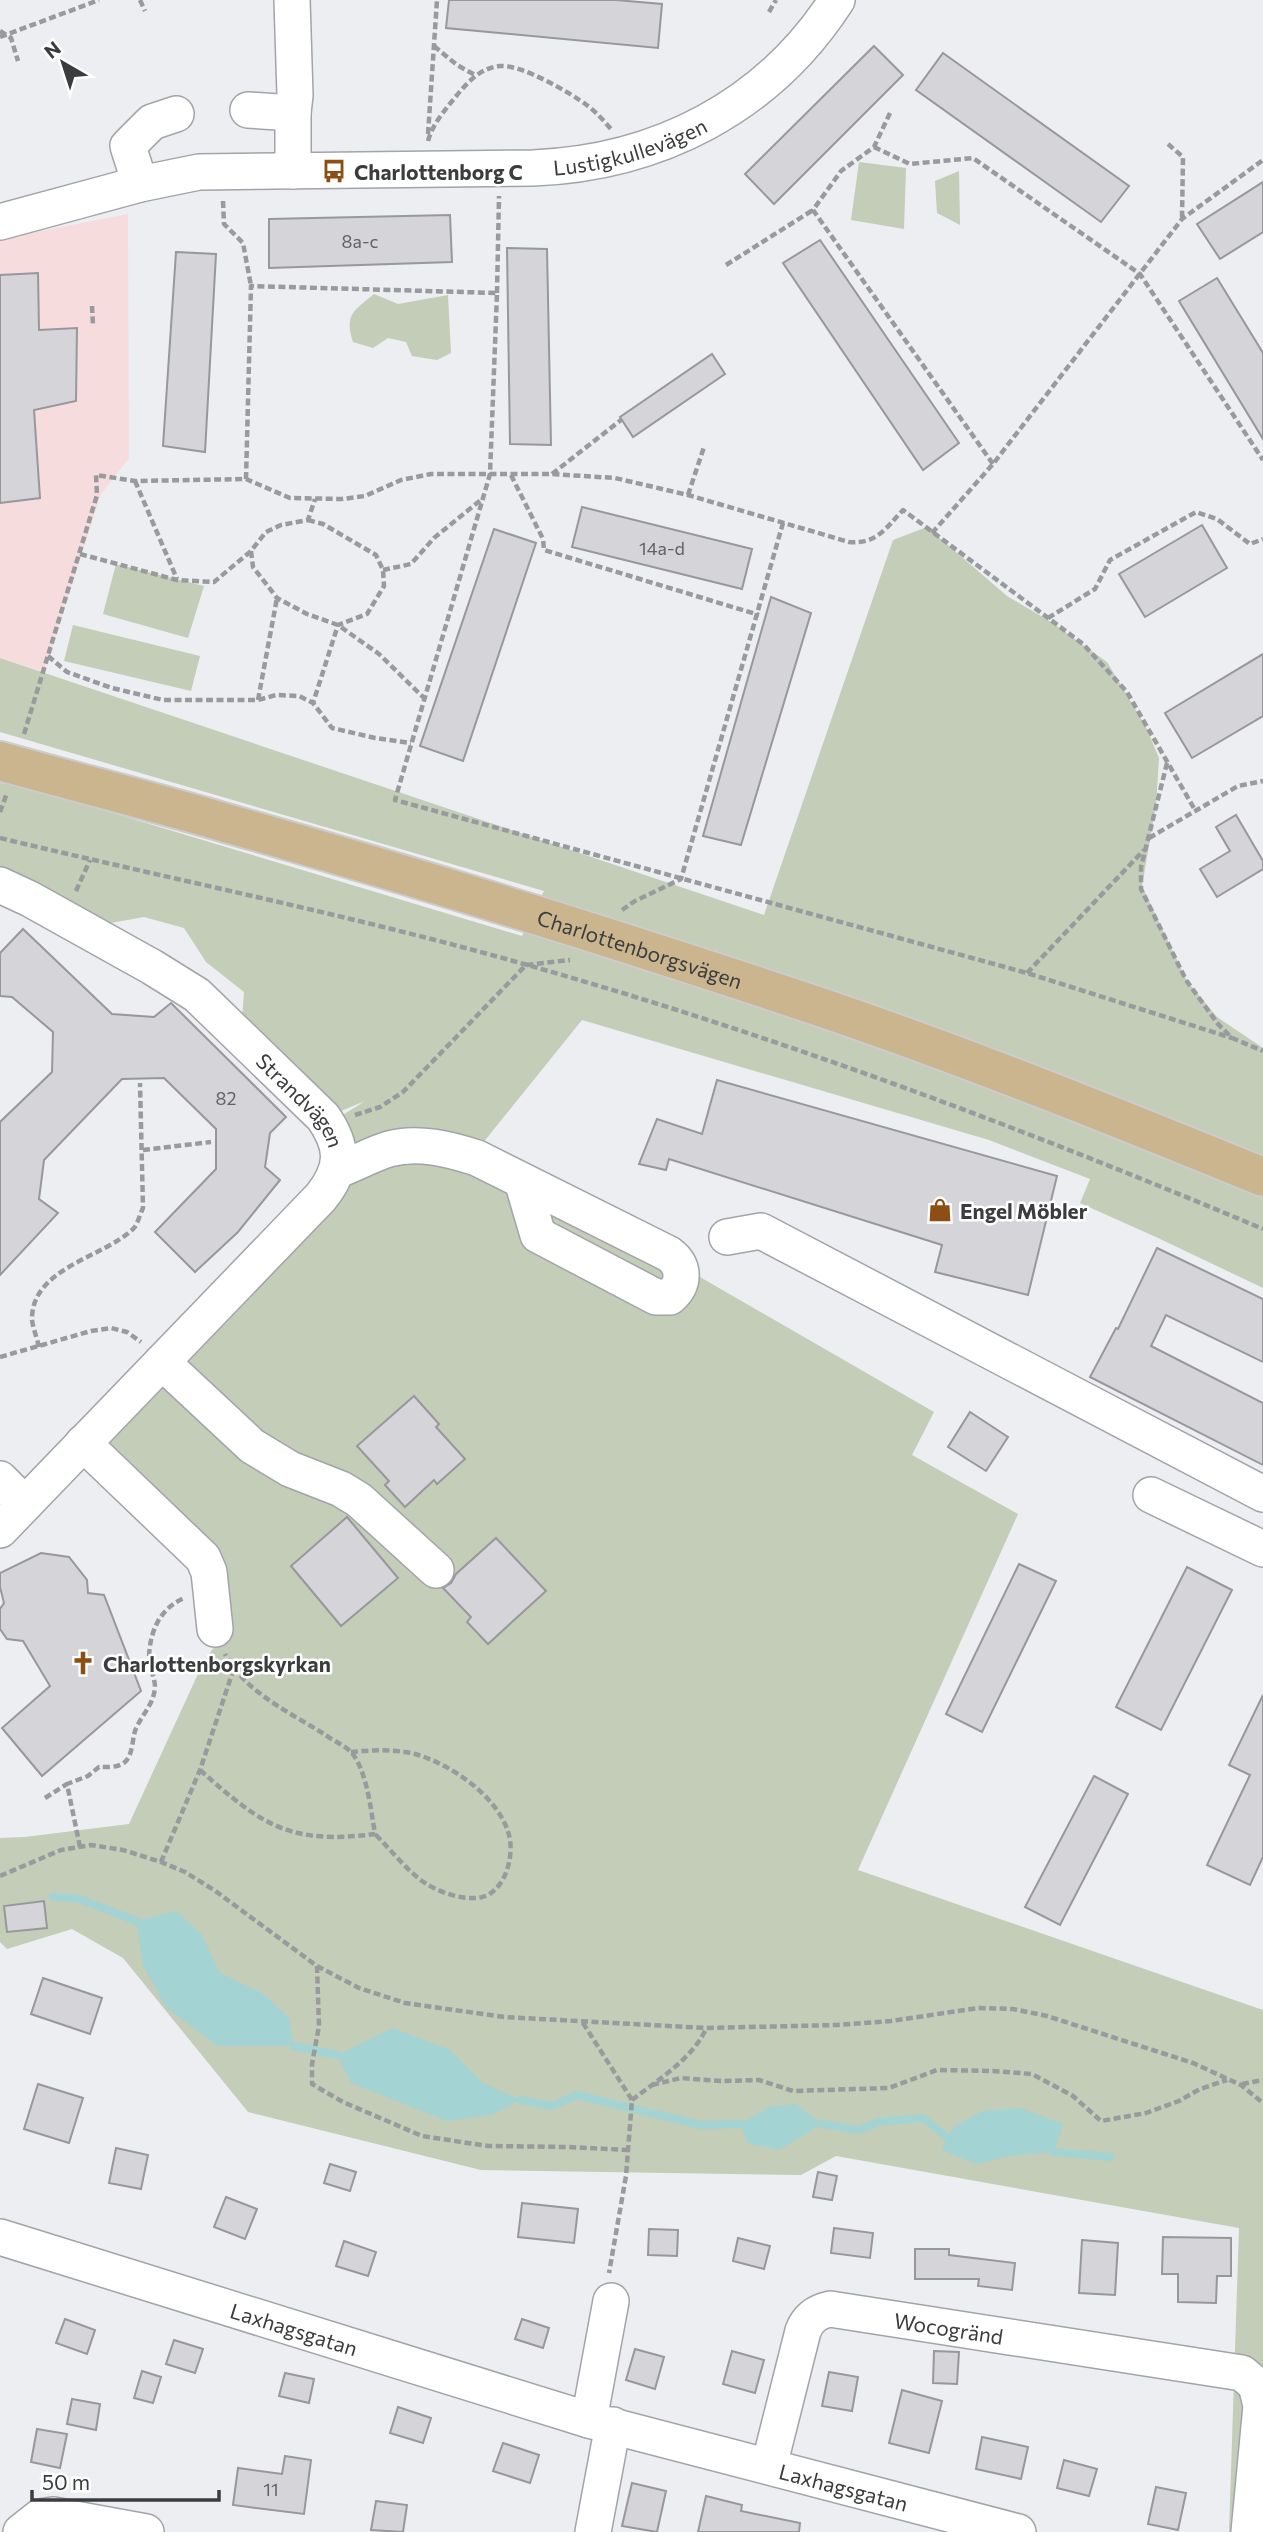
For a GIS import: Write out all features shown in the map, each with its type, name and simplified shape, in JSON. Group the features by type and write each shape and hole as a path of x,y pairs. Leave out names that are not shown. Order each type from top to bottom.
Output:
{"main road":[{"name":"Charlottenborgsvägen","path":"7,761 435,885 809,1003 1007,1074 1263,1177"}],"street":[{"path":"292,0 295,95 293,171"},
{"name":"Lustigkullevägen","path":"0,222 140,184 221,171 293,171 427,154 500,169 582,164 633,153 695,129 740,102 796,53 837,0"},
{"path":"248,110 293,113"},
{"path":"140,184 128,146 152,122 176,114"},
{"name":"Strandvägen","path":"0,885 22,894 152,967 197,996 311,1104 328,1124 339,1152 338,1170 321,1197 0,1530"},
{"path":"338,1170 389,1149 413,1146 452,1150 477,1158 522,1181"},
{"path":"727,1237 761,1231 1263,1494"},
{"path":"162,1362 252,1446 290,1469 341,1489 359,1500 436,1570"},
{"path":"83,1443 203,1558 211,1586 215,1629"},
{"path":"0,1479 25,1504"},
{"path":"1151,1494 1263,1549"},
{"name":"Laxhagsgatan","path":"0,2236 601,2423 1018,2532"},
{"path":"593,2532 611,2301"},
{"name":"Wocogränd","path":"769,2466 803,2331 812,2317 820,2311 830,2309 1242,2372 1256,2385 1261,2406 1249,2532"},
{"path":"21,2532 40,2517 53,2515 146,2532"}],"path":[{"path":"0,37 99,0"},
{"path":"140,0 145,11"},
{"path":"427,154 437,0"},
{"path":"769,12 776,0"},
{"path":"0,31 12,38 19,61"},
{"path":"434,46 475,75"},
{"path":"427,154 447,106 475,75 498,66 509,66 564,91 597,114 633,153"},
{"path":"726,265 813,210 841,171 874,147 890,113"},
{"path":"1168,144 1183,157 1182,219"},
{"path":"874,147 910,164 974,158 1140,274 1263,460"},
{"path":"932,533 993,464 1182,219 1263,160"},
{"path":"500,169 490,474 395,800 1027,974 1232,1038 1263,1051"},
{"path":"221,171 224,223 243,243 251,286 246,479"},
{"path":"813,210 993,464"},
{"path":"251,286 496,293"},
{"path":"92,306 93,326"},
{"path":"551,474 621,420"},
{"path":"688,495 704,447"},
{"path":"0,812 7,761 48,656 80,554 97,495 96,475 135,481 246,479 290,498 342,499 365,496 401,480 431,474 551,474 615,478 688,495 849,542 864,543 873,539 903,510 1083,644 1127,692 1140,711 1195,810"},
{"path":"511,475 543,539 544,551 759,615"},
{"path":"135,481 177,580"},
{"path":"307,520 315,499"},
{"path":"383,570 411,564 434,538 482,499"},
{"path":"1048,618 1095,589 1110,560 1196,512 1217,519 1250,544 1263,539"},
{"path":"80,554 177,580 214,582 251,551 267,532 281,525 307,520 323,524 376,555 383,570 384,586 368,614 338,625"},
{"path":"681,879 759,615 783,523"},
{"path":"251,551 253,567 277,598 307,614 338,625 379,654 424,698"},
{"path":"258,700 277,598"},
{"path":"313,704 338,625"},
{"path":"48,656 67,672 113,688 163,700 258,700 276,695 299,696 313,704 332,728 411,743"},
{"path":"1167,762 1141,867 1141,889 1186,980 1218,1024 1232,1038"},
{"path":"1149,838 1238,786 1263,781"},
{"path":"0,838 420,936 526,965 799,1051 1115,1169 1263,1229"},
{"path":"1027,974 1146,849"},
{"path":"328,1124 380,1107 403,1092 526,965"},
{"path":"39,1347 32,1320 43,1289 55,1275 135,1227 143,1208 140,1083"},
{"path":"143,1150 211,1142"},
{"path":"0,1357 91,1331 111,1328 137,1338 162,1362"},
{"path":"44,1798 67,1784 88,1776 99,1767 114,1767 124,1762 131,1752 140,1720 153,1699 155,1685 149,1661 157,1620 167,1607 211,1586"},
{"path":"215,1629 233,1671 256,1691 351,1752 368,1797 375,1834 425,1882 442,1892 457,1896 475,1898 494,1890 508,1869 512,1854 510,1837 503,1818 489,1799 459,1776 416,1755 393,1751 351,1752"},
{"path":"161,1862 200,1770 233,1671"},
{"path":"200,1770 257,1818 279,1828 340,1839 375,1834"},
{"path":"67,1784 80,1847"},
{"path":"0,1876 61,1850 91,1845 123,1850 185,1872 214,1890 317,1966 359,1988 405,2003 493,2016 706,2028 838,2025 891,2021 978,2008 1013,2009 1047,2016 1194,2063 1241,2085 1263,2103"},
{"path":"317,1966 319,2026 312,2064 312,2084 343,2102 422,2136 488,2146 629,2150"},
{"path":"583,2023 632,2100 629,2150 607,2290 611,2301"},
{"path":"632,2100 687,2057 699,2043 706,2028"},
{"path":"652,2085 681,2078 759,2080 793,2091 889,2088 937,2070 1032,2074 1073,2096 1101,2121 1146,2113 1229,2079"},
{"path":"1241,2085 1263,2080"}],"shaded area":[{"path":"128,214 129,458 101,494 44,672 0,658 0,239"}],"green space":[{"path":"859,162 906,168 904,229 851,220"},
{"path":"959,171 960,225 937,213 935,181"},
{"path":"374,294 398,304 448,295 451,353 437,360 412,356 406,342 388,338 373,348 353,342 350,319"},
{"path":"927,527 1007,596 1051,622 1107,662 1146,727 1159,758 1156,805 1142,886 1187,981 1217,1017 1263,1048 1263,1288 1080,1203 1090,1179 989,1140 582,1020 478,1149 934,1412 912,1455 1018,1514 858,1870 1263,2010 1263,2532 1229,2532 1239,2228 836,2156 801,2175 481,2170 248,2112 123,1958 72,1929 7,1949 0,1942 0,1838 129,1824 203,1663 219,1640 201,1576 84,1433 338,1171 330,1123 365,1101 341,1111 242,1020 244,992 206,962 184,928 144,917 105,924 0,877 0,783 23,786 522,936 544,891 0,732 0,658 764,915 893,540"},
{"path":"116,564 204,586 188,638 103,614"},
{"path":"73,625 200,656 191,691 64,661"}],"water":[{"path":"176,1911 202,1935 220,1973 265,1995 289,2018 294,2046 217,2046 166,2007 143,1965 136,1921"},
{"path":"393,2028 450,2050 483,2083 521,2100 491,2115 447,2121 351,2083 337,2055"},
{"path":"796,2104 822,2124 779,2150 747,2143 741,2124 769,2107"},
{"path":"1020,2108 1063,2124 1054,2152 1010,2156 977,2164 942,2150 953,2127 983,2111"}],"building":[{"path":"449,0 616,0 662,4 658,48 446,28"},
{"path":"874,46 903,75 774,204 745,174"},
{"path":"943,53 1129,186 1101,222 916,90"},
{"path":"1263,182 1263,232 1220,259 1197,224"},
{"path":"450,215 452,262 269,268 269,219"},
{"path":"820,240 959,443 923,470 783,263"},
{"path":"507,248 547,249 551,445 510,444"},
{"path":"176,252 216,254 205,452 163,446"},
{"path":"38,273 39,330 77,328 76,401 34,410 40,498 0,503 0,275"},
{"path":"1217,278 1263,353 1263,439 1179,301"},
{"path":"712,354 725,374 633,437 620,417"},
{"path":"582,507 752,549 742,589 572,547"},
{"path":"1202,525 1227,568 1145,617 1119,574"},
{"path":"494,529 536,543 463,761 420,746"},
{"path":"771,597 811,613 741,845 703,836"},
{"path":"1263,654 1263,716 1192,758 1165,713"},
{"path":"1236,815 1263,861 1263,869 1217,897 1200,869 1230,851 1216,827"},
{"path":"23,929 112,1014 154,1017 171,1003 286,1117 270,1133 265,1167 280,1180 238,1232 195,1272 155,1232 216,1169 216,1129 164,1078 122,1079 44,1160 39,1199 58,1213 0,1275 0,1122 52,1072 53,1032 12,997 0,996 0,953"},
{"name":"Engel Möbler","path":"717,1080 1057,1176 1028,1295 935,1272 942,1245 669,1159 666,1170 639,1164 657,1119 702,1134"},
{"path":"1157,1248 1263,1299 1263,1362 1166,1315 1151,1346 1263,1403 1263,1465 1090,1377 1116,1328 1118,1329"},
{"path":"414,1396 439,1424 436,1427 465,1459 437,1484 434,1480 405,1507 385,1485 389,1481 357,1446"},
{"path":"970,1412 1008,1437 986,1471 948,1447"},
{"path":"347,1517 398,1578 341,1626 291,1566"},
{"path":"496,1538 546,1591 488,1644 467,1622 471,1617 443,1588"},
{"name":"Charlottenborgskyrkan","path":"41,1553 69,1557 87,1580 88,1593 104,1595 141,1691 42,1776 2,1728 50,1686 23,1641 7,1639 0,1629 0,1609 4,1603 0,1573"},
{"path":"1019,1564 1056,1581 982,1732 946,1714"},
{"path":"1187,1567 1232,1590 1161,1730 1116,1707"},
{"path":"1263,1695 1263,1857 1250,1885 1207,1865 1250,1775 1229,1765"},
{"path":"1094,1776 1128,1794 1060,1925 1025,1907"},
{"path":"44,1901 47,1928 7,1932 4,1906"},
{"path":"43,1978 102,1998 90,2034 31,2014"},
{"path":"38,2084 83,2098 69,2143 24,2129"},
{"path":"116,2148 148,2155 141,2189 109,2183"},
{"path":"330,2164 356,2172 350,2191 324,2183"},
{"path":"818,2172 837,2176 832,2200 813,2197"},
{"path":"226,2197 257,2209 245,2239 214,2227"},
{"path":"522,2203 578,2209 574,2243 518,2237"},
{"path":"834,2228 873,2233 870,2258 831,2253"},
{"path":"649,2229 678,2230 677,2256 648,2255"},
{"path":"1163,2237 1231,2238 1231,2276 1217,2276 1216,2303 1178,2302 1178,2274 1162,2274"},
{"path":"738,2238 770,2246 764,2269 733,2261"},
{"path":"1082,2240 1118,2243 1115,2295 1079,2293"},
{"path":"344,2241 376,2252 368,2276 336,2266"},
{"path":"915,2249 949,2249 949,2255 1015,2263 1012,2290 978,2286 979,2279 915,2279"},
{"path":"65,2319 95,2330 87,2354 56,2343"},
{"path":"522,2319 549,2328 543,2348 515,2339"},
{"path":"174,2340 203,2349 195,2373 166,2364"},
{"path":"635,2349 664,2357 655,2389 626,2380"},
{"path":"732,2351 764,2360 755,2393 723,2384"},
{"path":"934,2351 959,2352 957,2384 933,2383"},
{"path":"142,2371 161,2377 153,2403 134,2398"},
{"path":"829,2372 858,2377 852,2411 822,2406"},
{"path":"285,2373 314,2379 309,2403 279,2396"},
{"path":"902,2390 942,2401 929,2453 889,2443"},
{"path":"72,2399 100,2404 96,2430 67,2424"},
{"path":"398,2407 431,2418 423,2443 390,2433"},
{"path":"37,2429 67,2434 60,2468 31,2462"},
{"path":"982,2437 1028,2447 1021,2479 976,2469"},
{"path":"503,2443 539,2455 530,2483 493,2471"},
{"path":"285,2456 311,2460 304,2514 233,2505 238,2468 282,2474"},
{"path":"1064,2460 1097,2469 1089,2496 1057,2488"},
{"path":"632,2483 666,2491 657,2532 622,2526"},
{"path":"1156,2487 1186,2493 1178,2530 1148,2524"},
{"path":"706,2496 742,2505 741,2511 800,2523 799,2532 698,2532"},
{"path":"376,2501 407,2505 403,2532 371,2530"}],"waterway":[{"path":"53,1897 77,1898 136,1921"},
{"path":"294,2046 337,2055"},
{"path":"521,2100 552,2106 577,2095 700,2125 741,2124"},
{"path":"822,2124 859,2130 878,2122 923,2118 948,2138"},
{"path":"1054,2152 1110,2157"}],"place":[{"name":"Charlottenborg C","path":"334,171"},
{"name":"Engel Möbler","path":"940,1210"},
{"name":"Charlottenborgskyrkan","path":"83,1663"}]}
